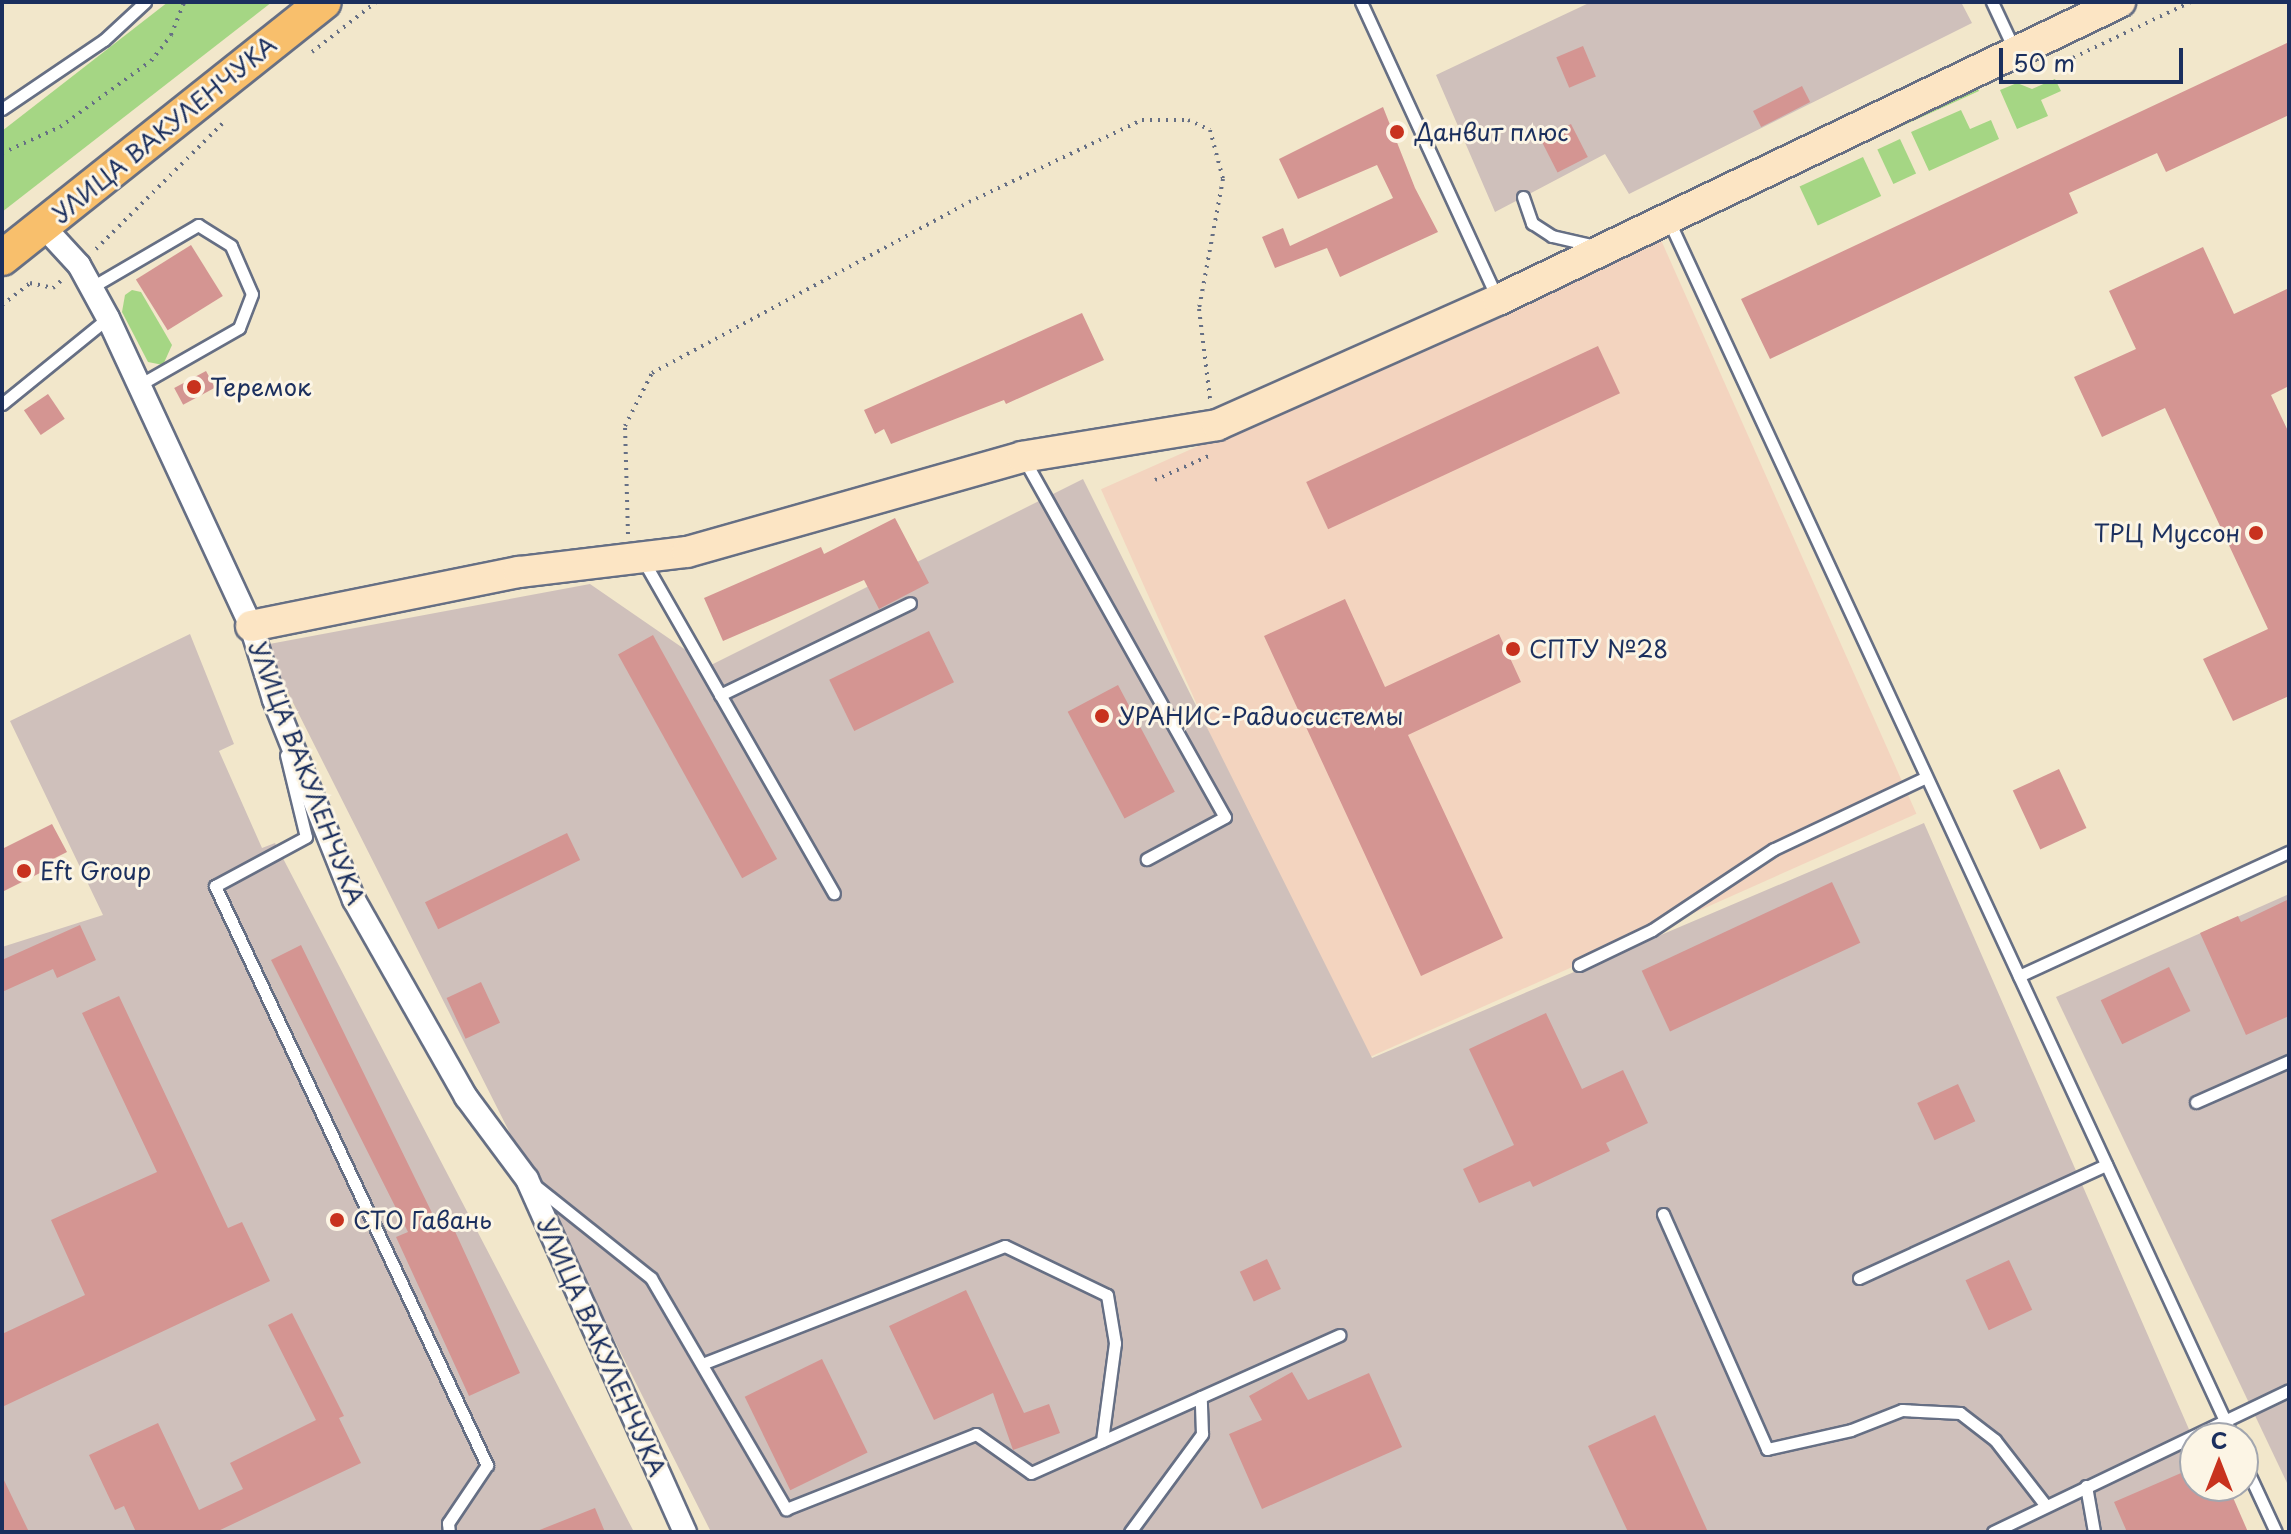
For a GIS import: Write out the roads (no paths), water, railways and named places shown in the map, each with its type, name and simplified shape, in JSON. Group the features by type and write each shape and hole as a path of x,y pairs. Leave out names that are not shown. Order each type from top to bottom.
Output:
{"main road":[{"name":"УЛИЦА ВАКУЛЕНЧУКА","path":"2,258 324,2"}],"street":[{"path":"251,626 519,572 687,552 1022,457 1217,425 1498,300 2120,2"},
{"name":"УЛИЦА ВАКУЛЕНЧУКА","path":"43,226 79,265 92,287 251,626 274,700 354,900 466,1097 527,1179 685,1532"}],"lane":[{"path":"2,109 104,40 145,2"},
{"path":"1361,2 1498,300"},
{"path":"1992,2 2015,51"},
{"path":"1523,197 1532,223 1552,236 1607,248"},
{"path":"1668,219 2225,1422"},
{"path":"92,287 198,225 231,246 252,294 239,328 139,385"},
{"path":"2,404 108,318"},
{"path":"1022,457 1225,817 1147,859"},
{"path":"635,556 720,695 834,893"},
{"path":"720,695 910,603"},
{"path":"274,700 306,837 215,886 487,1465 448,1523 449,1532"},
{"path":"1579,965 1652,930 1774,849 1926,777"},
{"path":"2019,976 2289,852"},
{"path":"2196,1102 2289,1061"},
{"path":"1859,1278 2106,1165"},
{"path":"527,1179 651,1278 786,1509 976,1434 1031,1473 1339,1335"},
{"path":"1663,1214 1767,1449 1851,1430 1902,1410 1960,1413 1995,1440 2046,1506"},
{"path":"702,1364 1005,1246 1107,1295 1115,1343 1102,1441"},
{"path":"1993,1532 2289,1390"},
{"path":"1130,1532 1202,1434 1201,1397"},
{"path":"2086,1486 2094,1532"},
{"path":"2259,1495 2276,1532"}],"place":[{"name":"Данвит плюс","path":"1397,132"},
{"name":"Теремок","path":"194,387"},
{"name":"ТРЦ Муссон","path":"2256,533"},
{"name":"СПТУ №28","path":"1513,649"},
{"name":"УРАНИС-Радиосистемы","path":"1102,716"},
{"name":"Eft Group","path":"24,871"},
{"name":"СТО Гавань","path":"337,1220"}]}
